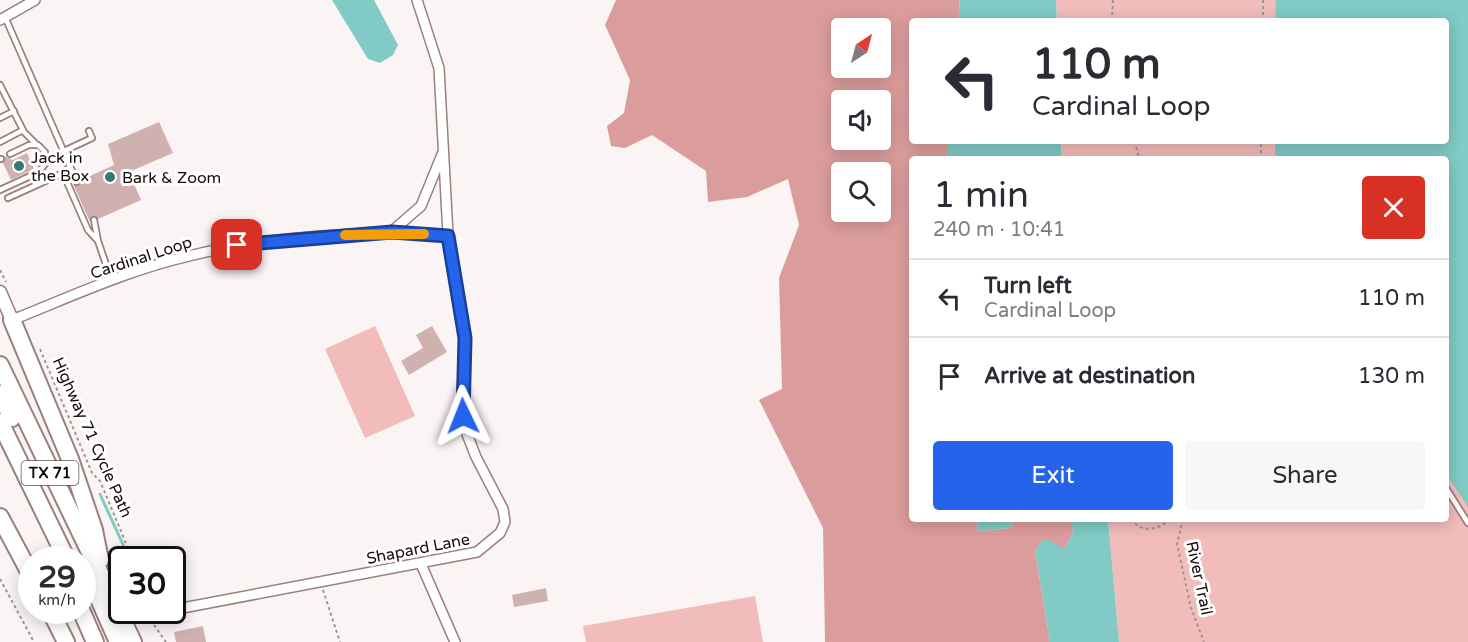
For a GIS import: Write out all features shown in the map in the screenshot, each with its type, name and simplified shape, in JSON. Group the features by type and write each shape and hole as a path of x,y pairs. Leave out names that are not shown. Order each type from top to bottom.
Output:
{"highway":[{"path":"12,320 70,459 96,538 102,579"},
{"name":"TX 71","path":"0,365 108,591"},
{"path":"0,394 74,546"},
{"path":"0,422 60,546"},
{"name":"TX 71","path":"0,448 49,546"},
{"path":"0,518 18,551"},
{"path":"96,593 118,642"},
{"path":"96,619 107,642"},
{"path":"57,624 66,642"},
{"path":"87,624 95,642"},
{"name":"TX 71","path":"124,624 133,642"}],"street":[{"path":"417,0 439,68 448,236"},
{"path":"3,19 31,1"},
{"path":"392,232 422,206 444,150"},
{"name":"Cardinal Loop","path":"12,320 111,280 187,256 237,245 392,232 448,236"},
{"name":"Shapard Lane","path":"186,607 477,552 500,533 505,522 498,497 476,457 465,429 462,402 465,338 448,236"},
{"path":"0,292 12,320"},
{"path":"421,564 455,642"}],"lane":[{"path":"3,19 77,182"},
{"path":"0,85 23,131 46,156 44,168 0,190"},
{"path":"0,118 14,111"},
{"path":"0,142 23,131"},
{"path":"64,151 92,138 89,132"},
{"path":"82,134 85,141"},
{"path":"10,154 29,145 38,146"},
{"path":"8,198 63,174 70,166"},
{"path":"63,174 88,230 98,241"},
{"path":"94,220 98,241 111,280"},
{"path":"1449,493 1468,523"}],"path":[{"path":"1112,18 1113,0"},
{"path":"1263,0 1263,18"},
{"name":"Highway 71 Cycle Path","path":"40,349 92,473 100,481 127,546"},
{"path":"1135,522 1143,528 1154,529 1165,522"},
{"name":"River Trail","path":"1182,522 1177,544 1191,608 1204,642"},
{"path":"0,579 34,642"},
{"path":"321,581 340,642"},
{"path":"155,624 166,642"}],"shaded area":[{"path":"616,0 960,0 958,18 909,18 909,144 948,144 948,156 909,156 909,522 976,522 978,531 1010,528 1013,522 1072,522 1073,531 1065,549 1035,550 1050,642 825,642 823,528 759,400 782,389 779,278 799,225 788,179 747,197 708,202 706,171 652,135 625,148 611,146 607,126 624,113 630,80 605,25"},
{"path":"1056,0 1468,0 1468,642 1119,642 1108,522 1449,522 1449,156 1061,156 1061,144 1449,144 1449,18 1057,18"},
{"path":"375,326 415,416 365,438 325,349"},
{"path":"755,596 763,642 586,642 583,626"}],"water":[{"path":"332,0 374,0 398,45 393,55 380,63 368,59"},
{"path":"960,0 1056,0 1057,18 958,18"},
{"path":"1276,0 1468,0 1468,507 1449,478 1449,156 1275,156 1275,144 1449,144 1449,18 1275,18"},
{"path":"948,144 1061,144 1061,156 948,156"},
{"path":"976,522 1013,522 1010,528 978,531"},
{"path":"1072,522 1108,522 1119,642 1050,642 1035,550 1044,538 1065,549 1073,531"}],"building":[{"name":"Bark & Zoom","path":"159,122 173,153 129,172 141,200 98,219 93,216 90,222 73,184 79,186 81,180 114,165 108,144"},
{"name":"Jack in the Box","path":"27,153 34,169 11,180 3,163 4,156 13,160"},
{"path":"432,326 447,352 409,375 401,361 423,348 416,335"},
{"path":"546,588 548,601 514,607 512,595"},
{"path":"203,626 206,642 176,642 174,632"}],"waterway":[{"path":"100,494 124,546"}],"slow traffic":[{"path":"345,235 392,232 424,234"}],"place":[{"name":"Jack in the Box","path":"19,166"},
{"name":"Bark & Zoom","path":"110,177"}],"route":[{"path":"237,245 317,236 392,232 448,236 465,338 462,378 463,416"}]}
